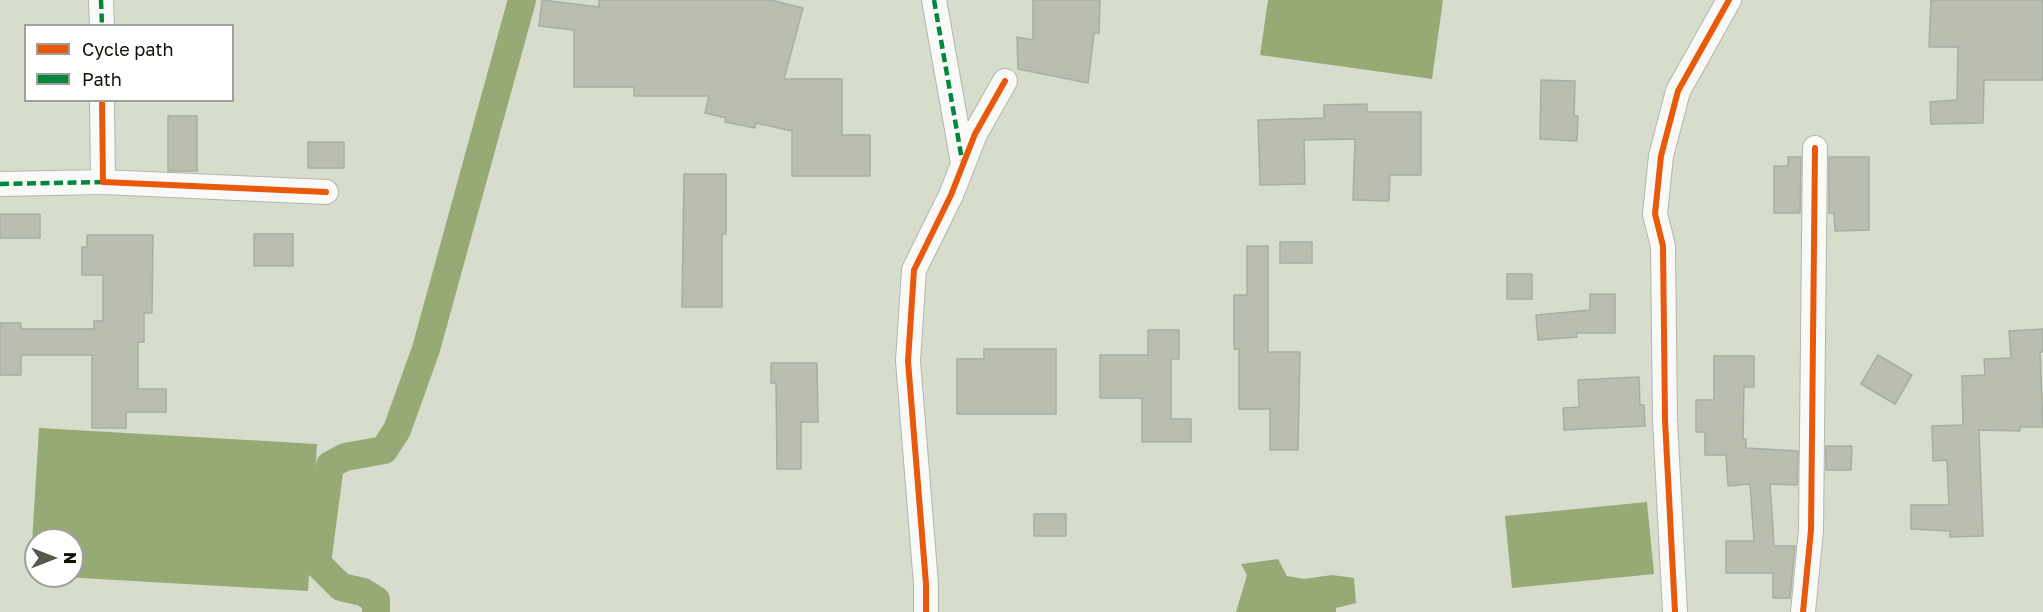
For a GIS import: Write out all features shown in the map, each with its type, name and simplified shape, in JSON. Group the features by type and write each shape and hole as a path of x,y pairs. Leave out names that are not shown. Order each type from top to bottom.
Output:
{"street":[{"path":"101,0 102,24"},
{"path":"934,0 963,164"},
{"path":"1675,612 1665,420 1663,246 1655,214 1661,156 1678,91 1729,0"},
{"path":"926,612 926,584 908,361 914,270 975,134 1005,81"},
{"path":"102,102 103,182"},
{"path":"1803,612 1811,531 1815,148"},
{"path":"0,184 103,182 326,192"}],"shaded area":[{"path":"1268,0 1443,0 1432,79 1260,55"},
{"path":"39,428 317,444 308,591 84,578 84,528 33,528"},
{"path":"1647,502 1654,574 1512,588 1505,516"},
{"path":"1278,559 1287,576 1304,579 1332,575 1354,578 1356,603 1336,608 1336,612 1236,612 1247,575 1241,564"}],"building":[{"path":"542,0 599,7 599,0 771,0 803,8 784,79 842,79 842,135 870,135 870,176 792,176 792,131 756,123 755,128 725,122 726,118 705,113 709,96 634,96 634,87 574,87 574,30 539,26"},
{"path":"1033,0 1100,0 1099,33 1094,33 1088,83 1018,69 1017,37 1033,40"},
{"path":"1931,0 2043,0 2043,80 1984,80 1983,123 1931,124 1930,102 1957,100 1958,47 1929,47"},
{"path":"1541,80 1575,81 1574,116 1578,116 1577,141 1540,139"},
{"path":"1367,104 1367,112 1421,112 1421,175 1390,175 1389,201 1353,200 1355,139 1304,140 1305,184 1260,185 1258,120 1324,118 1324,105"},
{"path":"168,116 197,116 197,171 168,171"},
{"path":"308,142 344,142 344,168 308,168"},
{"path":"1788,157 1801,157 1800,213 1774,213 1774,166 1788,166"},
{"path":"1829,157 1869,157 1869,230 1835,231 1834,213 1829,213"},
{"path":"684,174 726,174 726,234 722,234 722,307 682,307"},
{"path":"0,214 40,214 40,238 0,238"},
{"path":"254,234 293,234 293,266 254,266"},
{"path":"87,235 153,235 152,313 144,313 144,342 138,342 138,389 166,389 166,412 126,412 126,428 92,428 92,355 21,355 21,375 0,375 0,323 21,323 21,329 94,329 94,321 103,321 103,275 82,275 82,247 87,247"},
{"path":"1280,242 1312,242 1312,263 1280,263"},
{"path":"1247,246 1268,246 1268,352 1300,352 1298,450 1270,450 1270,409 1239,409 1239,349 1234,349 1234,295 1247,295"},
{"path":"1507,274 1532,274 1532,299 1507,299"},
{"path":"1590,294 1615,294 1615,333 1576,333 1577,337 1538,340 1536,315 1590,310"},
{"path":"2043,329 2043,352 2040,352 2043,427 2020,427 2020,431 1979,430 1983,536 1950,537 1950,531 1911,529 1911,505 1949,505 1947,460 1933,461 1932,426 1963,425 1962,376 1985,375 1984,359 2011,358 2009,331"},
{"path":"1148,330 1179,330 1179,359 1171,359 1171,419 1191,419 1191,442 1142,442 1142,398 1100,398 1100,355 1148,355"},
{"path":"984,349 1056,349 1056,414 957,414 957,359 984,359"},
{"path":"1878,355 1912,375 1895,404 1861,384"},
{"path":"1714,356 1754,356 1754,387 1744,387 1743,439 1746,439 1746,448 1798,451 1797,485 1770,484 1774,546 1795,546 1790,598 1773,598 1773,573 1726,573 1726,541 1754,541 1750,484 1728,486 1726,455 1705,455 1705,432 1696,432 1696,400 1714,400"},
{"path":"771,363 817,363 818,422 801,422 801,469 777,469 776,383 771,383"},
{"path":"1639,377 1640,405 1644,405 1645,426 1564,430 1563,408 1579,407 1578,380"},
{"path":"1826,446 1852,446 1851,470 1826,470"},
{"path":"1034,514 1066,514 1066,536 1034,536"}],"waterway":[{"path":"376,612 376,600 363,592 341,587 317,563 330,465 345,457 384,450 397,430 426,349 522,0"}],"marked path":[{"path":"101,0 102,24"},
{"path":"934,0 962,160"},
{"path":"0,184 103,182"}],"cycle path":[{"path":"1675,612 1665,420 1663,246 1655,214 1661,156 1678,91 1729,0"},
{"path":"926,612 926,584 908,361 914,270 951,195 975,134 1005,81"},
{"path":"102,102 103,182 326,192"},
{"path":"1803,612 1811,530 1815,148"}]}
